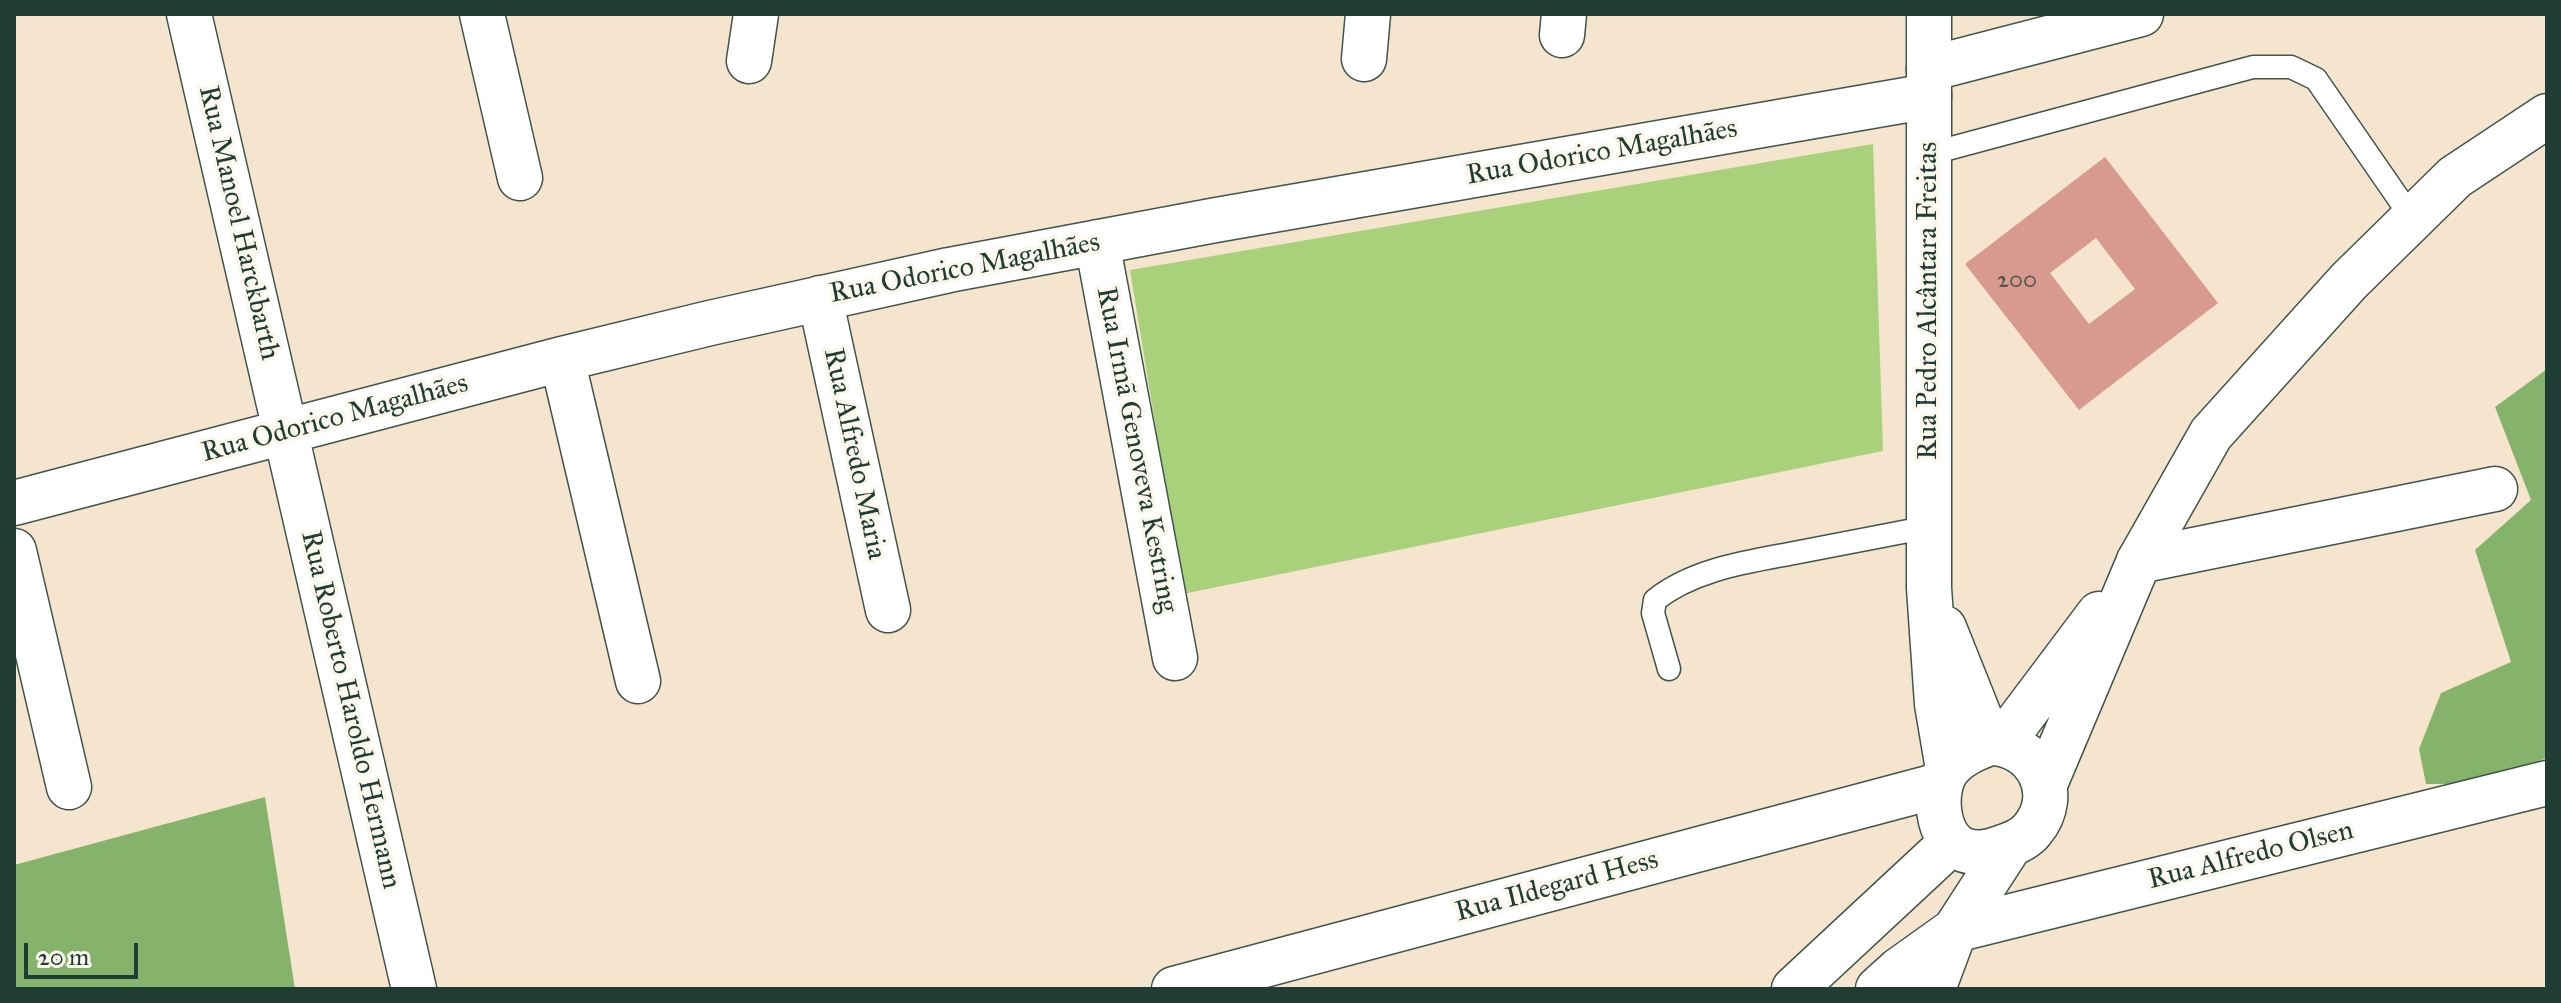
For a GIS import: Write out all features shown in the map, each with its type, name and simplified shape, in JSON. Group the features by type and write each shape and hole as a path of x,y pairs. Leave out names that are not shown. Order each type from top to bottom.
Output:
{"street":[{"name":"Rua Manoel Harckbarth","path":"189,14 286,432"},
{"path":"482,14 520,178"},
{"path":"749,61 756,14"},
{"path":"1364,59 1368,14"},
{"name":"Rua Pedro Alcântara Freitas","path":"1929,14 1929,588 1944,777"},
{"name":"Rua Odorico Magalhães","path":"14,503 562,359 820,298 949,270 1929,83 2141,14"},
{"path":"1958,847 1987,853 2010,845 2031,832 2044,810 2045,784 2139,561 2211,434 2349,281 2455,177 2547,116"},
{"name":"Rua Irmã Genoveva Kestring","path":"1097,242 1175,658"},
{"name":"Rua Alfredo Maria","path":"820,298 888,610"},
{"path":"562,359 638,681"},
{"name":"Rua Roberto Haroldo Hermann","path":"286,432 414,989"},
{"path":"1955,930 1958,847 1939,816 1944,777 1966,752 1996,743 2139,561 2495,489"},
{"path":"14,551 69,787"},
{"name":"Rua Pedro Alcântara Freitas","path":"1929,588 1996,743"},
{"path":"1996,743 2030,757 2045,784"},
{"name":"Rua Ildegard Hess","path":"1174,989 1944,777"},
{"name":"Rua Alfredo Olsen","path":"1955,930 2547,783"},
{"path":"1933,989 1955,930 2010,845"},
{"path":"1794,989 1958,847"},
{"path":"1878,989 1955,930"}],"lane":[{"path":"1929,154 2253,67 2291,67 2316,79 2412,218"},
{"path":"1669,669 1653,613 1655,600 1671,587 1692,577 1769,558 1929,527"}],"green space":[{"path":"1873,144 1883,451 1183,594 1130,270"},
{"path":"2547,369 2547,758 2474,784 2426,784 2419,749 2441,693 2511,662 2475,550 2531,500 2495,407"},
{"path":"265,797 295,989 14,989 14,865"}],"building":[{"path":"2105,157 2218,303 2079,410 1965,264","holes":["2096,238 2135,289 2089,324 2050,273"]}]}
